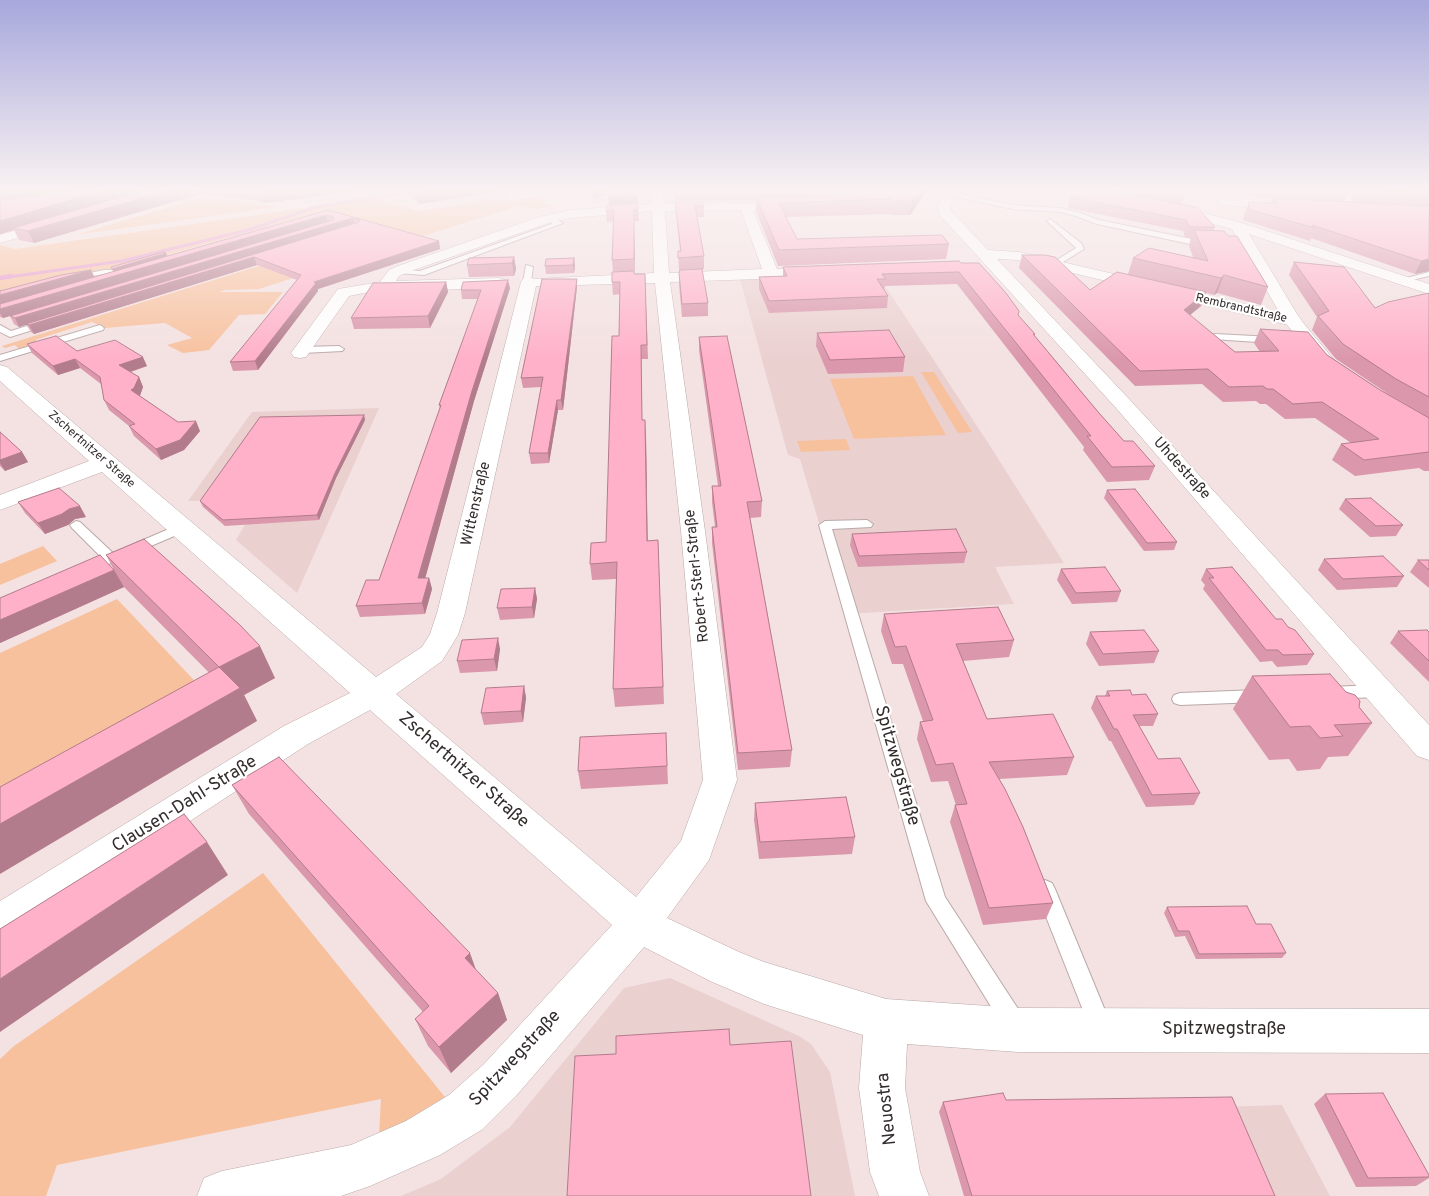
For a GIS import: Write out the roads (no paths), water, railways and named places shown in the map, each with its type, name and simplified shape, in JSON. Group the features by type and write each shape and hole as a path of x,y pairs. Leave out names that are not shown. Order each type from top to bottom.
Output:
{"street":[{"path":"384,286 397,271 468,247"},
{"name":"Robert-Sterl-Straße","path":"640,924 696,849 720,780 693,531 662,277 660,247"},
{"path":"761,247 772,274"},
{"name":"Uhdestraße","path":"973,247 984,261 1129,411 1429,747"},
{"path":"1246,247 1293,321 1296,341 1340,372"},
{"path":"1300,247 1429,288"},
{"name":"Rembrandtstraße","path":"984,261 1019,256 1293,321"},
{"path":"302,351 344,292 355,288 529,277 662,277 837,271"},
{"name":"Wittenstraße","path":"374,694 432,654 444,635 529,277"},
{"name":"Zschertnitzer Straße","path":"0,371 640,924 725,967 764,983"},
{"path":"0,503 106,462"},
{"name":"Clausen-Dahl-Straße","path":"0,923 296,735 374,694"},
{"name":"Spitzwegstraße","path":"222,1196 353,1169 424,1138 466,1112 500,1080 640,924"},
{"name":"Spitzwegstraße","path":"764,983 886,1021 1018,1030 1429,1031"},
{"name":"Neuostra","path":"886,1021 882,1088 895,1172 904,1196"}],"lane":[{"path":"1055,265 1080,249 1079,247"},
{"path":"65,279 104,272 121,275"},
{"path":"102,281 130,273"},
{"path":"1403,280 1429,274"},
{"path":"0,328 10,334 56,320"},
{"path":"0,324 10,321"},
{"path":"0,358 100,328"},
{"path":"1216,337 1296,341"},
{"path":"302,351 339,349"},
{"name":"Spitzwegstraße","path":"868,524 825,525 936,901 1018,1030"},
{"path":"76,525 111,559"},
{"path":"77,574 182,528"},
{"path":"1309,694 1379,691"},
{"path":"1180,699 1270,695"},
{"path":"1040,876 1102,1030"}],"waterway":[{"path":"2,278 122,261 180,247"},
{"path":"0,278 11,276"}]}
